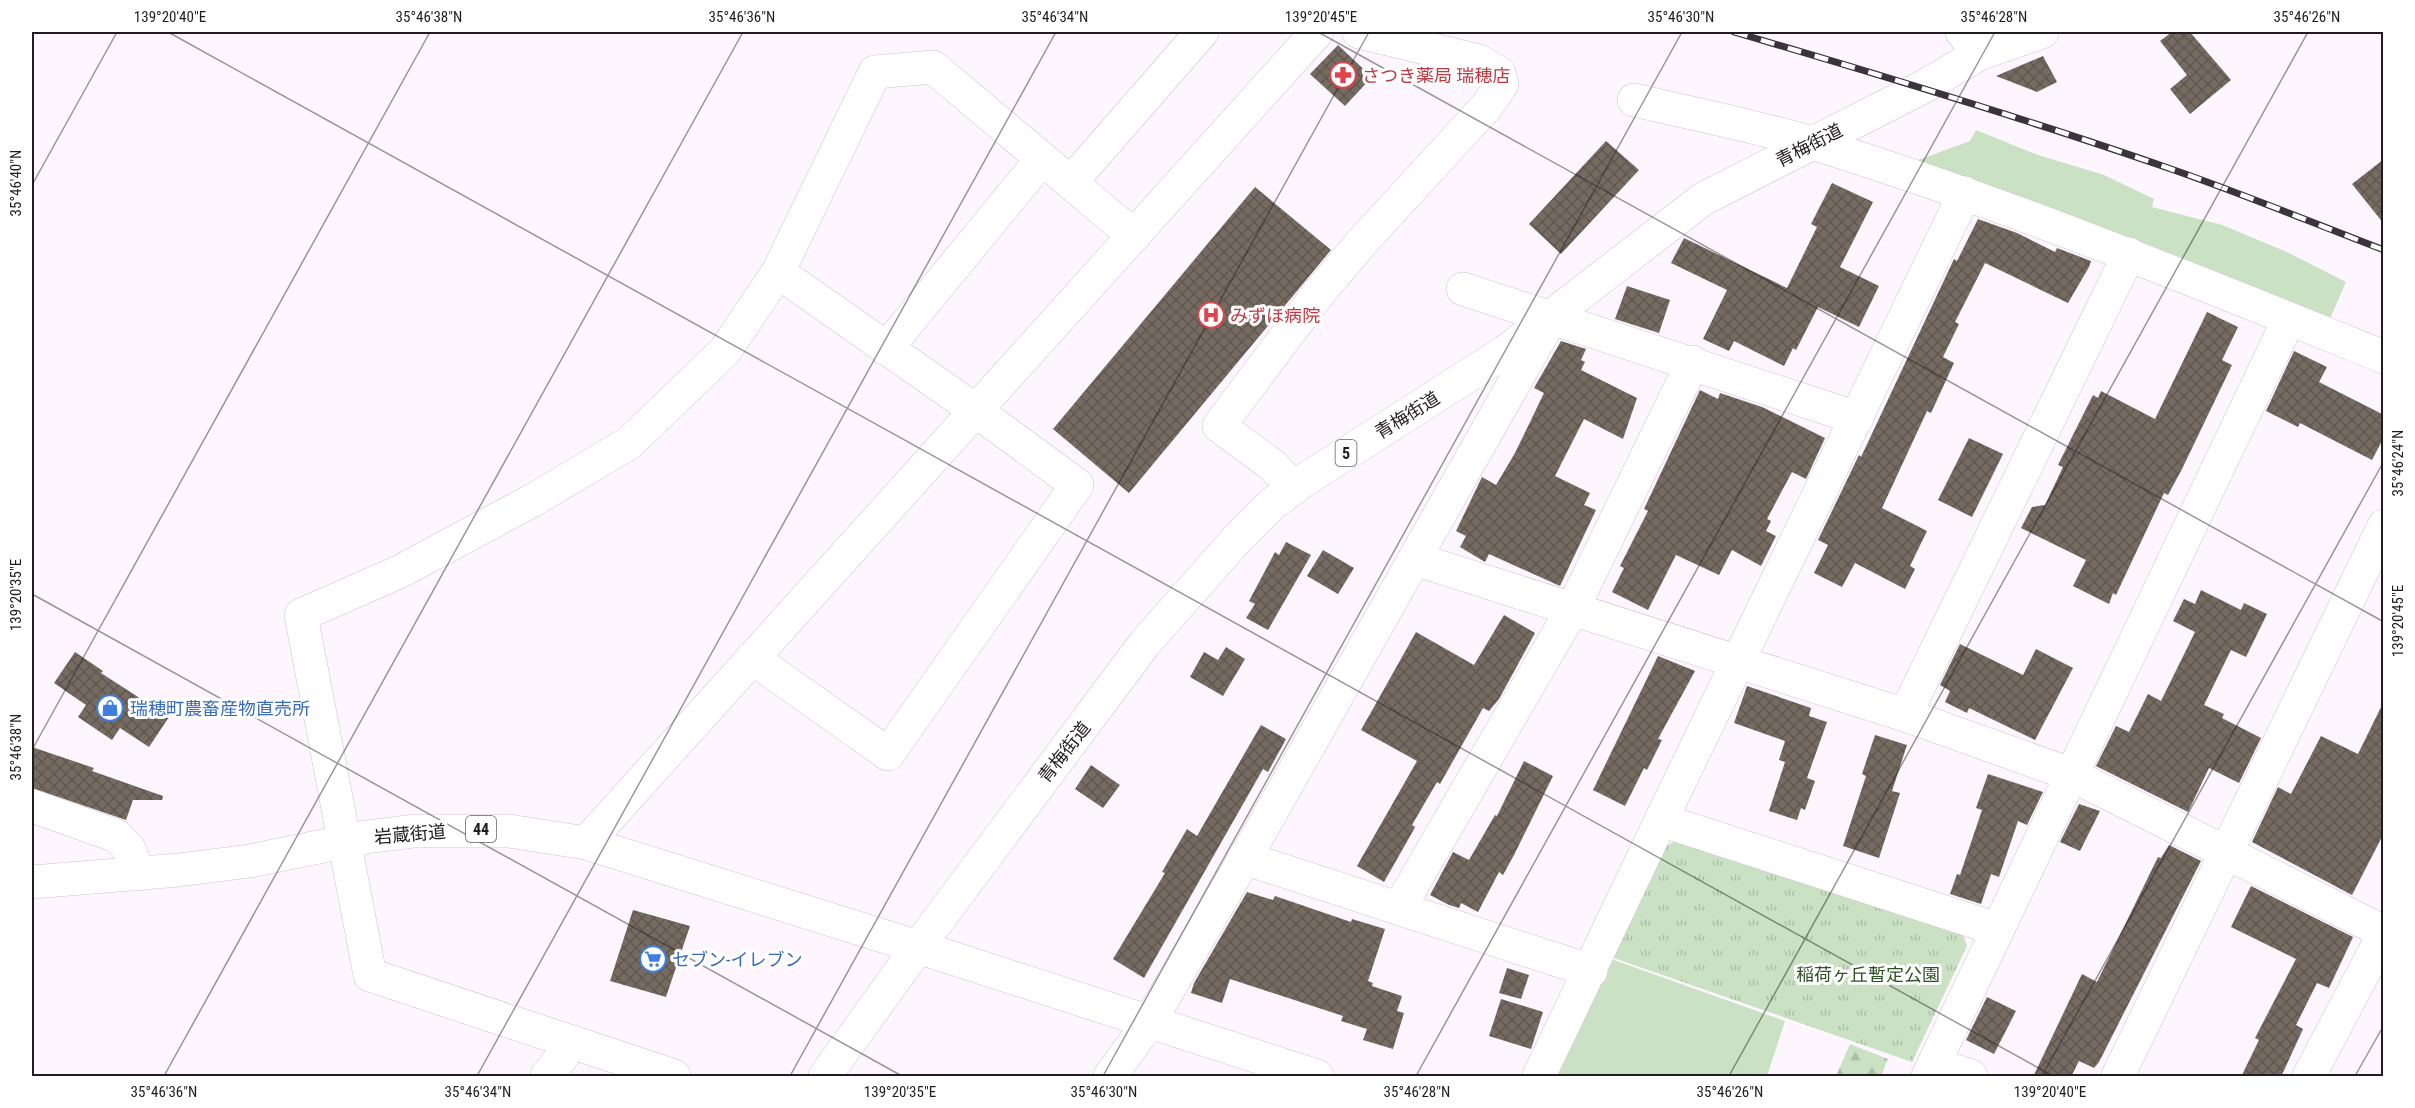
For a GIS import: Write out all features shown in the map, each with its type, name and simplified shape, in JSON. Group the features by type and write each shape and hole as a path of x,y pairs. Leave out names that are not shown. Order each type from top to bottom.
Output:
{"street":[{"path":"1072,181 1202,32"},
{"path":"586,843 1317,32"},
{"path":"1294,488 1272,465 1220,426 1314,299 1362,242 1487,106 1502,84 1499,73 1479,60 1359,32"},
{"name":"青梅街道","path":"825,1077 918,947 1164,619 1271,505 1472,375 1551,318 1703,199 1923,87 1971,43 2042,32"},
{"path":"674,1077 370,975 301,615 399,572 535,499 629,443 725,351 778,272 875,72 933,67 1042,159 1072,181 1134,236"},
{"path":"1634,100 1813,143 1965,193 2129,255 2384,357"},
{"path":"886,349 1042,159"},
{"path":"1539,1077 1965,193"},
{"path":"1905,716 2129,255"},
{"path":"752,658 888,754 1077,485 975,410 778,272"},
{"path":"1463,289 1693,362 1857,418"},
{"path":"1110,1077 1150,1021 1551,318"},
{"path":"1971,1077 1931,1071 2070,774 2289,319"},
{"path":"1399,908 1572,610 1693,362"},
{"path":"2118,1077 2225,851 2384,526"},
{"path":"1414,559 1905,716 2070,774 2384,933 2309,1077"},
{"path":"32,806 117,836 129,849 139,874"},
{"path":"1661,820 1997,929"},
{"name":"岩蔵街道","path":"32,882 139,874 250,861 406,832 467,829 523,832 586,843 1150,1021 1317,1077"},
{"path":"1244,858 1591,971"},
{"path":"547,1077 573,1042"}],"green space":[{"path":"1976,130 2038,155 2104,175 2154,199 2152,207 2222,225 2287,252 2346,282 2329,321 2137,242 1918,160 1970,141"},
{"name":"稲荷ヶ丘暫定公園","path":"1680,839 1962,932 1967,946 1912,1062 1611,957 1666,846"},
{"path":"1611,959 1785,1021 1767,1076 1553,1076"},
{"path":"1850,1044 1888,1059 1881,1076 1836,1076"}],"building":[{"path":"2172,32 2190,32 2231,80 2190,114 2170,89 2187,75 2160,41"},
{"path":"1338,45 1372,77 1345,106 1310,74"},
{"path":"2043,56 2057,82 2037,92 1996,76"},
{"path":"1606,141 1639,170 1561,254 1529,224"},
{"path":"2384,159 2384,224 2352,184"},
{"path":"1832,183 1873,202 1840,267 1879,286 1859,327 1818,307 1796,350 1793,348 1784,366 1734,341 1729,351 1703,339 1727,290 1671,263 1684,238 1787,288 1817,227 1811,224"},
{"path":"1255,187 1331,250 1129,493 1053,429"},
{"path":"1978,219 2017,233 2055,252 2057,248 2091,261 2089,267 2068,303 1985,263 1955,322 1959,324 1943,357 1954,363 1931,413 1927,411 1882,508 1927,531 1910,566 1915,569 1905,589 1855,563 1842,587 1814,573 1828,545 1818,540 1859,455 1861,457 1954,259 1957,261"},
{"path":"1627,286 1670,300 1659,333 1615,319"},
{"path":"2207,312 2238,327 2222,360 2232,365 2182,469 2168,495 2164,493 2116,595 2113,593 2109,604 2073,586 2086,560 2021,528 2032,507 2045,505 2063,467 2058,465 2093,395 2098,398 2101,391 2155,419"},
{"path":"1561,341 1586,349 1581,360 1585,362 1581,370 1637,398 1623,439 1584,419 1555,476 1590,493 1584,505 1596,510 1560,586 1489,554 1485,562 1460,547 1466,536 1456,531 1482,477 1496,485 1515,453 1544,393 1534,388"},
{"path":"2294,351 2327,367 2319,382 2384,415 2384,437 2372,460 2300,423 2298,427 2266,411"},
{"path":"1700,390 1718,399 1720,393 1762,407 1825,438 1806,479 1792,472 1767,519 1771,521 1766,531 1776,536 1761,566 1732,550 1719,575 1676,555 1648,610 1612,592 1624,568 1620,566 1648,511 1644,509"},
{"path":"1969,438 2003,454 1972,517 1938,500"},
{"path":"1286,542 1311,555 1268,630 1246,618 1255,604 1249,601 1275,552 1279,555"},
{"path":"1323,550 1354,568 1338,594 1307,576"},
{"path":"2201,590 2241,610 2244,603 2267,614 2246,657 2231,650 2204,705 2224,714 2222,718 2261,738 2239,783 2209,768 2188,812 2096,766 2116,726 2129,732 2148,694 2161,701 2195,632 2173,621 2184,599 2195,604"},
{"path":"1504,615 1535,633 1499,699 1489,711 1483,708 1440,784 1437,782 1412,825 1415,827 1384,882 1357,866 1417,761 1361,730 1416,632 1474,665"},
{"path":"1960,644 2023,675 2036,649 2073,668 2035,740 1969,708 1967,713 1945,702 1950,691 1940,685"},
{"path":"1226,647 1245,659 1223,696 1190,677 1204,652 1218,660"},
{"path":"75,652 103,671 101,673 169,717 149,747 120,728 112,740 78,717 86,705 54,683"},
{"path":"1658,656 1695,671 1658,739 1662,740 1647,770 1644,768 1625,806 1593,790"},
{"path":"1747,686 1811,708 1809,716 1827,722 1807,778 1815,781 1805,810 1801,808 1797,820 1769,811 1785,762 1779,760 1785,741 1734,723"},
{"path":"2384,701 2384,833 2352,895 2252,842 2278,787 2291,794 2321,736 2358,754"},
{"path":"1261,725 1286,739 1268,772 1263,769 1144,978 1113,959 1165,873 1162,872 1187,829 1197,836"},
{"path":"1875,735 1907,745 1892,791 1900,793 1879,858 1843,846 1866,776 1862,774"},
{"path":"32,747 94,768 92,771 163,796 162,800 133,800 126,820 32,788"},
{"path":"1524,761 1553,776 1503,875 1499,872 1478,912 1461,903 1459,908 1449,905 1430,895 1453,852 1469,860 1495,815 1497,816"},
{"path":"1091,765 1120,785 1103,808 1075,789"},
{"path":"1988,774 2043,792 2027,825 2018,821 1999,877 1991,874 1981,904 1950,894 1957,874 1960,875 1982,810 1976,808"},
{"path":"2079,804 2100,811 2080,851 2060,842"},
{"path":"2169,845 2201,861 2099,1062 2094,1068 2079,1061 2071,1077 2033,1077 2082,974 2097,982 2158,857 2161,858"},
{"path":"2251,886 2353,937 2329,988 2317,983 2296,1025 2303,1029 2281,1077 2241,1077 2259,1040 2255,1038 2296,959 2231,927"},
{"path":"1247,892 1273,900 1275,896 1351,922 1352,919 1385,929 1368,981 1373,983 1372,986 1402,996 1397,1011 1404,1013 1393,1049 1363,1040 1367,1029 1341,1021 1343,1016 1230,979 1222,1003 1191,993 1194,983"},
{"path":"633,910 690,926 666,997 610,981"},
{"path":"1507,968 1529,975 1521,999 1499,993"},
{"path":"1987,997 2016,1011 1994,1054 1966,1040"},
{"path":"1501,999 1543,1012 1531,1049 1489,1036"}],"railway":[{"path":"1734,32 1954,98 2171,169 2384,250"}],"place":[{"name":"さつき薬局 瑞穂店","path":"1343,75"},
{"name":"みずほ病院","path":"1211,315"},
{"name":"瑞穂町農畜産物直売所","path":"110,708"},
{"name":"セブン-イレブン","path":"653,959"}]}
